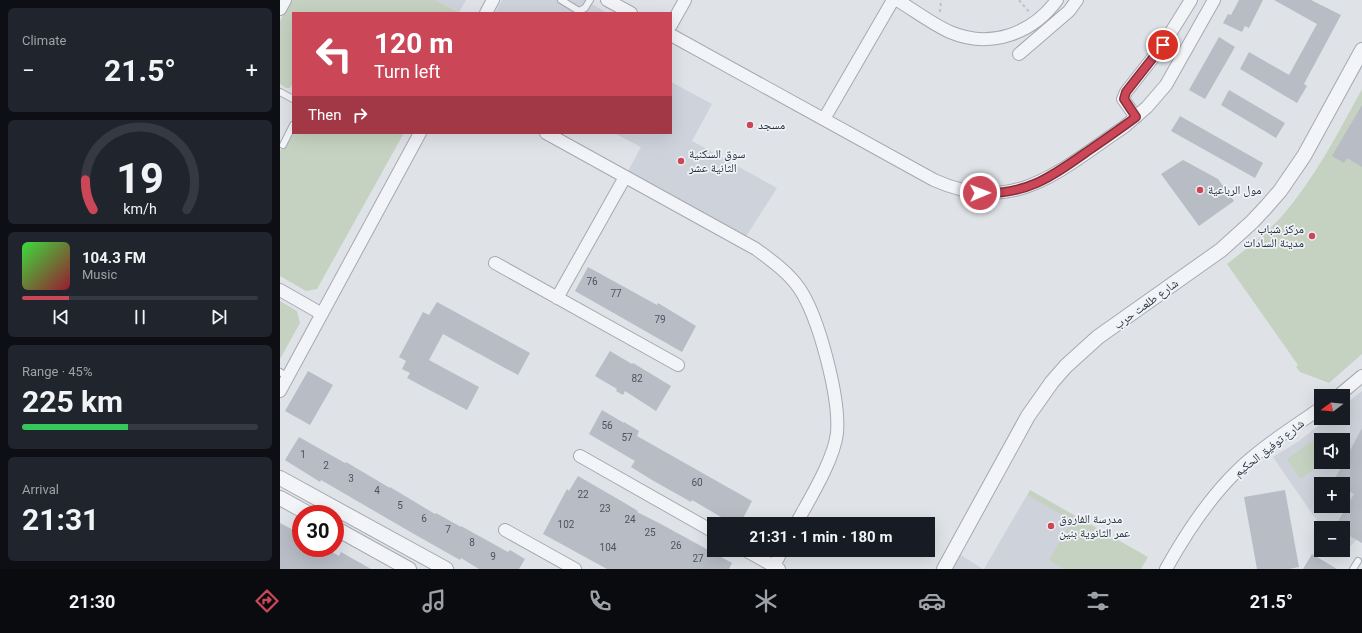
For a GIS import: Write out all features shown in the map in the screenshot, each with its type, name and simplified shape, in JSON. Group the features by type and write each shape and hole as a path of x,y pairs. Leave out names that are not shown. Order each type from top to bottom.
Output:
{"street":[{"path":"280,9 285,0"},
{"path":"487,12 493,0"},
{"path":"607,0 629,12"},
{"path":"672,23 684,0"},
{"path":"824,120 893,0"},
{"path":"897,0 948,31 970,38 992,39 1024,30 1037,21 1057,0 1069,11"},
{"path":"1018,54 1069,11 1077,0"},
{"path":"1136,117 1124,99 1126,92 1163,45 1191,0"},
{"path":"672,37 945,185 968,192 993,193 1018,190 1044,180 1136,117 1152,102 1166,85 1214,0"},
{"name":"شارع طلعت حرب","path":"944,569 1021,428 1039,399 1052,382 1082,351 1098,338 1221,250 1252,222 1280,191 1304,156 1362,50"},
{"path":"280,391 284,374 322,314 419,134"},
{"path":"548,134 756,249 785,271 799,288 815,321 832,381 836,409 837,434 828,463 800,517"},
{"path":"557,298 625,176"},
{"path":"495,263 678,365"},
{"path":"280,290 322,314"},
{"path":"1346,389 1362,376"},
{"name":"شارع توفيق الحكيم","path":"1166,569 1177,548 1201,512 1221,487 1251,458 1314,413"},
{"path":"580,456 707,528"},
{"path":"280,478 446,569"},
{"path":"280,498 293,505"},
{"path":"505,530 556,565 575,569"},
{"path":"344,533 401,567"},
{"path":"757,557 776,568 780,557"}],"lane":[{"path":"560,0 580,11 585,8 590,0"},
{"path":"280,92 292,98"},
{"path":"283,145 292,127"},
{"path":"1353,569 1358,561"}],"path":[{"path":"940,12 942,0"},
{"path":"1019,0 1037,21"}],"shaded area":[{"path":"436,0 466,0 459,12"},
{"path":"502,0 585,0 605,12 496,12"},
{"name":"سوق السكنية الثانية عشر","path":"672,83 712,104 692,141 777,188 745,238 626,175 641,147 616,134 672,134"},
{"path":"1362,391 1362,534 1350,547 1350,521 1317,521 1273,457 1299,441 1319,425 1350,425 1350,400"},
{"name":"مدرسة الفاروق عمر الثانوية بنين","path":"1030,490 1141,569 984,569"},
{"path":"959,554 983,569 951,569"}],"green space":[{"path":"291,0 436,0 458,12 292,12 292,85 290,88 286,88 280,84 280,21"},
{"name":"مركز شباب مدينة السادات","path":"1362,89 1362,354 1329,383 1300,372 1296,367 1298,365 1227,264 1269,229 1294,201 1325,155"},
{"path":"292,129 292,134 403,134 317,289 306,291 280,276 280,151"},
{"path":"280,301 297,311 300,323 280,359"},
{"path":"1314,440 1314,469 1300,479 1287,459"},
{"path":"1030,490 1148,557 1141,569 1064,569 1049,560 1072,521 1028,495"}],"building":[{"path":"1239,0 1263,0 1249,28 1245,26 1242,32 1223,23 1228,14 1231,15"},
{"path":"1274,0 1311,0 1341,15 1304,84 1307,86 1297,103 1240,69 1249,52 1289,75 1317,24"},
{"path":"1219,37 1235,47 1205,99 1189,90"},
{"path":"1229,90 1285,123 1276,138 1221,105"},
{"path":"1362,105 1362,167 1347,158 1344,163 1332,156"},
{"path":"1180,116 1263,163 1255,178 1171,131"},
{"name":"مول الرباعية","path":"1183,160 1218,179 1234,201 1199,226 1161,174"},
{"path":"588,267 657,305 658,303 696,326 682,352 575,291"},
{"path":"437,302 530,353 518,375 443,334 429,360 479,387 467,410 407,378 410,373 402,369 406,361 399,357 423,312 429,315"},
{"path":"610,351 671,386 656,411 625,391 623,395 616,391 617,389 595,376"},
{"path":"308,371 333,385 310,425 285,411"},
{"path":"602,410 639,431 637,436 752,501 744,517 721,517 692,500 691,502 631,467 635,461 589,434"},
{"path":"1362,428 1362,543 1350,536 1350,521 1338,521 1343,513 1350,513 1350,501 1354,494 1350,492 1350,477 1336,477 1340,469 1350,469 1350,450"},
{"path":"299,437 345,463 346,462 435,514 436,513 461,526 508,552 510,550 525,559 519,569 479,569 461,558 460,560 321,480 320,482 285,460"},
{"path":"578,476 638,511 637,512 707,549 707,557 721,557 732,563 729,569 607,569 543,534 567,489 569,491"},
{"path":"1285,490 1299,567 1289,569 1257,569 1244,497"},
{"path":"280,523 292,529 292,557 344,557 344,554 371,569 280,569"},
{"path":"1312,554 1314,557 1317,557 1337,569 1303,569"}],"place":[{"name":"مسجد","path":"750,125"},
{"name":"سوق السكنية الثانية عشر","path":"681,161"},
{"name":"مول الرباعية","path":"1200,190"},
{"name":"مركز شباب مدينة السادات","path":"1312,236"},
{"name":"مدرسة الفاروق عمر الثانوية بنين","path":"1051,526"}],"route":[{"path":"980,193 1018,190 1044,180 1067,166 1136,117 1124,99 1126,92 1163,45"}]}
